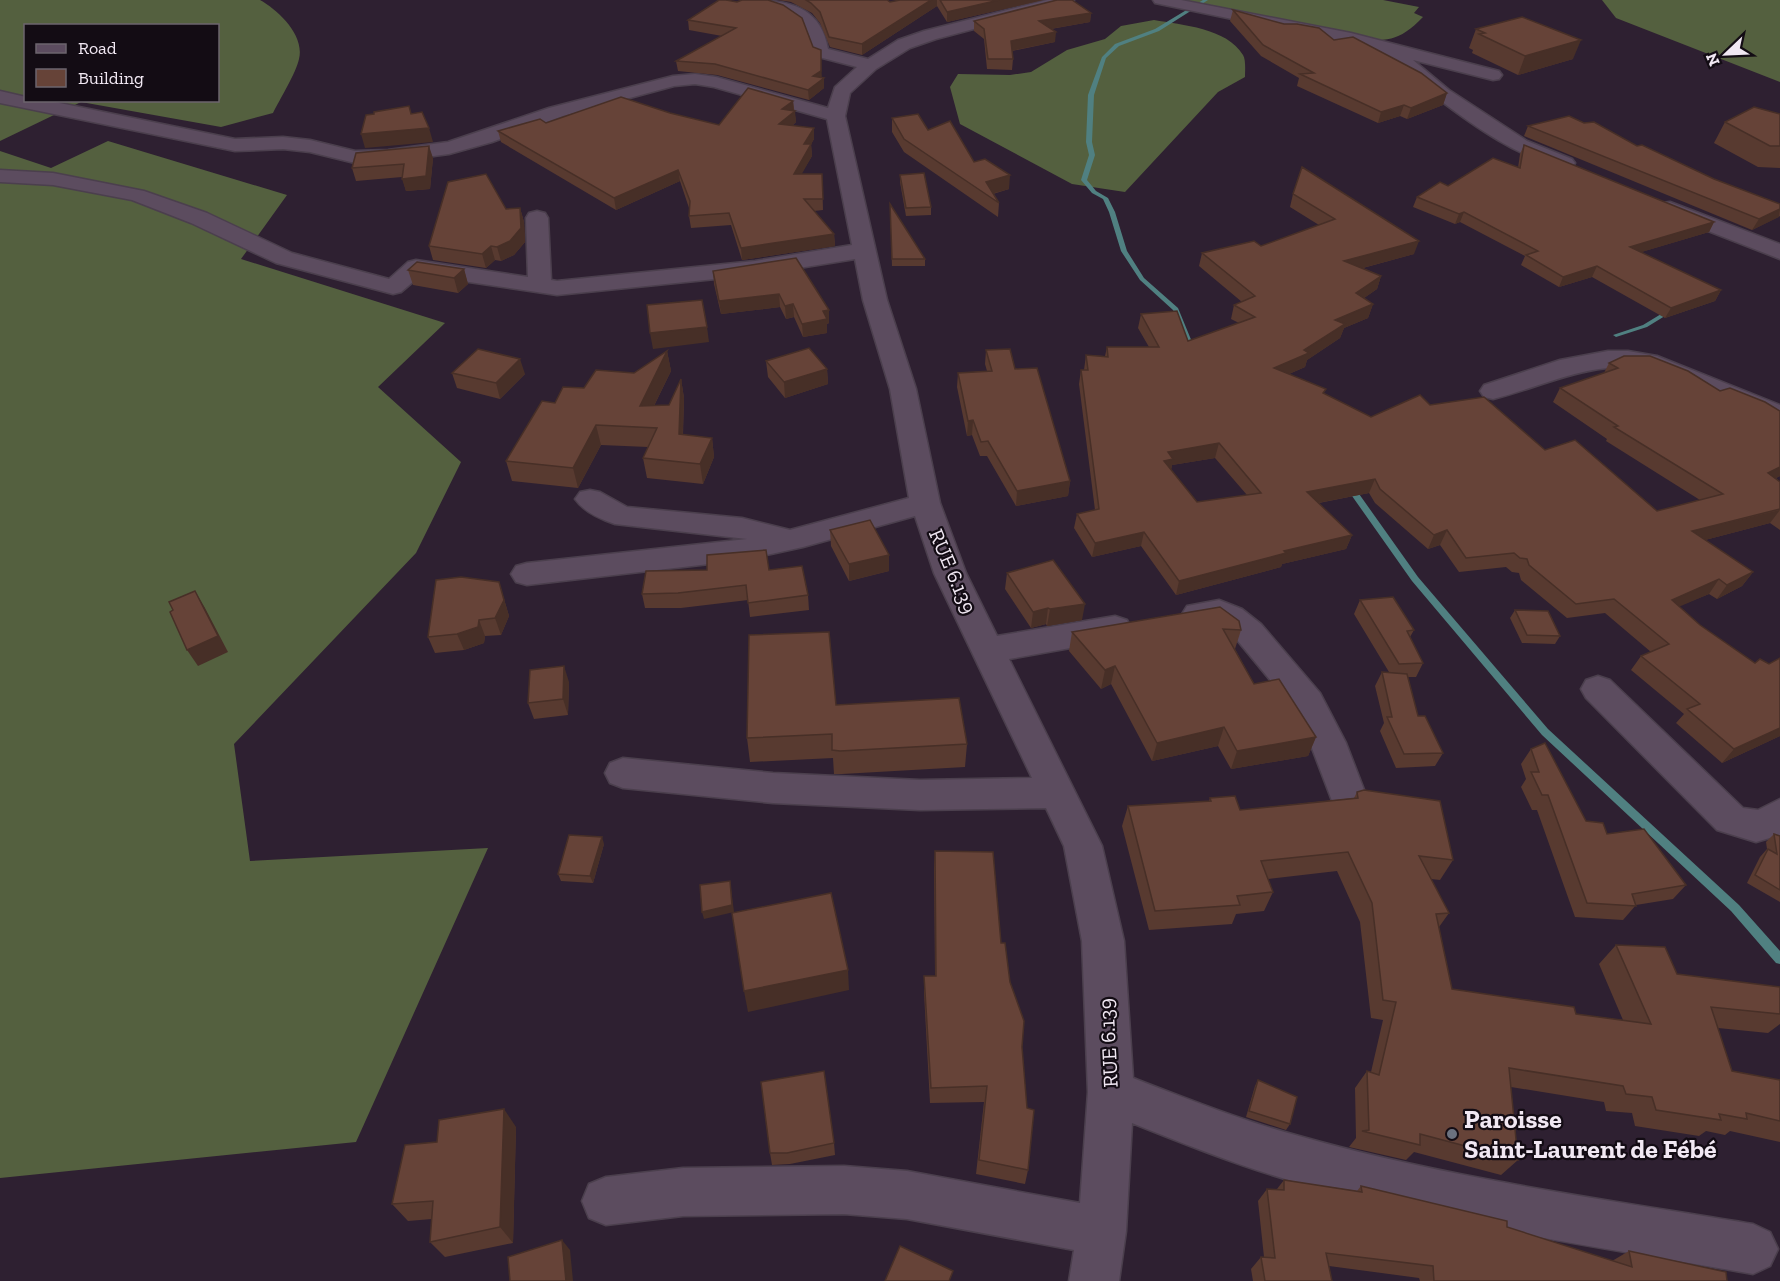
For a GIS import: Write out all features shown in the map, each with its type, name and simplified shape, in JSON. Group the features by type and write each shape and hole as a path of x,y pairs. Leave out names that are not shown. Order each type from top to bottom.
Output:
{"street":[{"path":"760,0 804,17 817,33 821,52 870,65"},
{"path":"24,102 235,145 283,143 310,146 355,157 388,156 449,148 485,138 556,112 673,81 695,79 758,93 836,116 841,92 870,65 904,44 930,34 1066,0"},
{"path":"1161,0 1378,45 1454,68 1493,75"},
{"path":"1378,45 1394,52 1443,94 1520,146 1586,171"},
{"path":"0,97 24,102"},
{"name":"RUE 6.139","path":"836,116 875,300 903,389 925,502 950,573 1083,846 1103,941 1111,1092 1102,1231 1094,1281"},
{"path":"0,176 53,179 137,195 199,218 284,258 393,287 416,267 540,286 579,287 755,268 866,250"},
{"path":"1648,198 1780,252"},
{"path":"537,218 540,286"},
{"path":"1493,391 1584,361 1629,358 1648,361 1780,415"},
{"path":"590,499 613,513 625,517 742,528 789,540"},
{"path":"527,574 686,557 789,540 925,502"},
{"path":"1174,618 1219,611 1231,617 1249,632 1308,702 1328,743 1347,795"},
{"path":"988,650 1139,624"},
{"path":"1598,689 1730,819 1750,827 1769,824 1780,815"},
{"path":"623,773 773,788 908,795 1059,793"},
{"path":"1111,1092 1208,1131 1325,1167 1480,1201 1754,1249"},
{"path":"606,1201 683,1192 844,1190 907,1195 1102,1231"}],"green space":[{"path":"0,0 260,0 282,17 298,41 300,50 297,65 273,113 221,127 81,102 0,141"},
{"path":"1162,0 1383,0 1419,7 1414,13 1423,17 1399,36 1352,41"},
{"path":"1602,0 1780,0 1780,82 1616,18"},
{"path":"1154,20 1203,29 1226,39 1243,55 1245,77 1218,92 1125,192 1072,184 960,124 950,87 958,74 1010,75 1031,72 1067,50 1105,39 1121,26"},
{"path":"108,141 287,195 241,259 445,323 378,387 461,462 416,553 234,744 250,861 488,848 356,1142 0,1178 0,151 51,168"}],"building":[{"path":"719,0 737,2 768,0 783,5 802,18 813,47 821,50 821,71 813,76 824,78 808,90 715,64 676,61 736,28 688,20"},
{"path":"806,0 887,0 890,2 931,0 862,44 829,37 820,12"},
{"path":"940,0 999,0 947,12"},
{"path":"1057,0 1072,0 1091,13 1039,21 1056,32 1011,41 1013,59 988,59 984,29 974,21"},
{"path":"1233,10 1284,24 1319,28 1334,40 1353,37 1421,73 1447,93 1411,108 1404,105 1381,112 1300,74 1314,73 1263,45"},
{"path":"1522,17 1581,40 1525,56 1479,34 1485,33 1476,29"},
{"path":"748,88 793,101 782,109 795,111 779,124 814,128 804,144 811,144 794,174 822,174 823,199 804,199 834,234 741,248 729,213 689,216 690,201 678,170 614,198 498,131 540,119 546,123 621,97 670,113 719,125"},
{"path":"409,106 411,114 422,112 429,128 361,134 366,115"},
{"path":"1754,107 1780,114 1780,146 1770,146 1725,122"},
{"path":"918,114 928,130 950,121 974,162 985,159 1010,175 986,182 999,203 904,139 892,118"},
{"path":"1569,116 1584,123 1594,122 1637,146 1642,145 1714,179 1780,204 1780,209 1759,219 1528,126"},
{"path":"1524,145 1714,222 1630,247 1721,290 1671,308 1597,266 1563,277 1526,255 1538,251 1464,212 1459,214 1417,197 1440,182 1448,186 1493,158 1520,168"},
{"path":"429,146 426,176 402,179 404,164 352,168 356,153"},
{"path":"1302,167 1419,241 1344,261 1381,276 1356,293 1373,304 1335,320 1345,324 1304,350 1309,353 1274,368 1326,389 1323,393 1371,417 1420,395 1430,405 1484,397 1545,450 1575,440 1657,511 1723,494 1614,427 1618,426 1560,388 1618,368 1609,363 1624,356 1650,356 1688,371 1720,391 1730,388 1765,402 1780,411 1780,467 1768,473 1780,482 1780,509 1692,531 1753,572 1727,585 1719,579 1672,600 1700,625 1755,663 1760,659 1769,664 1780,658 1780,728 1734,749 1687,709 1700,704 1641,656 1669,644 1614,599 1576,604 1529,565 1527,559 1520,558 1514,553 1466,558 1447,530 1434,535 1380,489 1375,479 1307,492 1352,535 1284,551 1286,553 1179,581 1144,532 1095,543 1077,514 1099,509 1081,370 1088,370 1086,355 1108,357 1107,347 1159,347 1141,314 1177,311 1188,341 1255,317 1234,305 1255,296 1202,253 1254,241 1261,246 1335,219 1293,194","holes":["1219,443 1261,493 1197,502 1164,461 1173,459 1168,452"]},
{"path":"924,173 931,207 906,208 900,175"},
{"path":"486,174 506,209 520,208 521,228 510,241 497,247 491,246 482,254 429,246 448,182"},
{"path":"890,204 925,259 892,259"},
{"path":"796,258 829,310 823,311 827,319 802,324 793,304 785,306 779,294 719,301 713,271"},
{"path":"417,262 464,269 454,278 408,270"},
{"path":"702,300 707,327 650,333 647,305"},
{"path":"809,348 827,369 784,382 766,361"},
{"path":"478,349 520,359 496,383 452,373"},
{"path":"1010,349 1015,369 1037,368 1070,481 1017,491 988,441 981,442 973,420 968,421 958,373 992,371 986,350"},
{"path":"667,351 640,406 669,405 681,379 679,434 712,438 700,464 643,458 657,428 596,425 573,468 506,461 542,401 555,403 563,387 584,388 596,370 634,373"},
{"path":"870,520 889,555 849,564 830,530"},
{"path":"766,550 769,570 802,566 808,595 748,603 746,585 678,593 642,594 646,571 707,570 707,555"},
{"path":"1053,560 1085,604 1033,612 1007,573"},
{"path":"461,577 499,582 504,600 495,618 479,620 478,627 457,634 428,637 436,580"},
{"path":"195,591 218,636 187,650 170,612 173,610 169,602"},
{"path":"1393,597 1414,630 1407,631 1423,663 1399,664 1360,600"},
{"path":"1220,607 1239,621 1241,630 1223,629 1254,684 1279,679 1316,737 1237,751 1224,727 1157,743 1115,666 1105,670 1072,632"},
{"path":"1515,610 1548,611 1560,636 1527,635"},
{"path":"829,632 836,705 959,698 967,744 840,751 832,750 832,734 747,738 749,635"},
{"path":"564,666 563,699 528,703 530,670"},
{"path":"1382,672 1407,674 1418,716 1425,716 1443,753 1404,754 1387,717 1392,717"},
{"path":"1545,743 1586,821 1603,823 1607,834 1644,829 1686,885 1632,894 1636,906 1587,903 1548,795 1542,795 1531,772 1539,772 1531,749"},
{"path":"1364,790 1440,801 1453,860 1419,856 1449,913 1436,914 1452,989 1574,1007 1576,1014 1651,1024 1616,945 1665,947 1677,974 1780,987 1780,1014 1711,1007 1732,1071 1780,1080 1780,1121 1746,1113 1747,1119 1719,1114 1721,1120 1656,1110 1652,1097 1626,1094 1623,1086 1509,1068 1518,1160 1420,1134 1420,1145 1362,1131 1369,1130 1367,1071 1379,1075 1396,1002 1383,1000 1372,903 1348,852 1261,861 1273,892 1237,896 1240,905 1155,911 1128,806 1211,801 1210,798 1235,796 1240,810 1358,798 1357,792"},
{"path":"1774,834 1780,836 1780,890 1755,875 1768,849 1777,854"},
{"path":"569,835 602,837 590,876 558,874"},
{"path":"935,851 993,852 1001,943 1005,943 1010,982 1024,1021 1022,1047 1027,1108 1034,1110 1028,1170 979,1160 987,1086 931,1088 924,976 936,976"},
{"path":"730,881 732,905 702,912 700,885"},
{"path":"831,893 848,970 744,991 732,913"},
{"path":"824,1071 834,1143 787,1153 770,1153 761,1082"},
{"path":"1258,1080 1297,1097 1290,1124 1249,1111"},
{"path":"504,1109 500,1227 430,1242 433,1201 392,1204 405,1145 437,1142 439,1120"},
{"path":"1284,1180 1362,1192 1361,1186 1507,1221 1507,1227 1632,1267 1629,1251 1726,1272 1727,1281 1434,1281 1433,1266 1326,1253 1332,1281 1265,1281 1261,1257 1275,1258 1267,1189 1284,1190"},
{"path":"562,1240 566,1281 510,1281 508,1257"},
{"path":"900,1246 953,1271 949,1281 885,1281"}],"waterway":[{"path":"1189,342 1176,309 1142,279 1124,251 1112,212 1105,198 1094,192 1084,180 1092,155 1089,142 1091,95 1104,57 1117,45 1157,30 1206,0"},
{"path":"1616,335 1645,326 1671,310"},
{"path":"1349,486 1415,579 1545,732 1735,908 1780,959"}],"place":[{"name":"Paroisse Saint-Laurent de Fébé","path":"1452,1134"}]}
